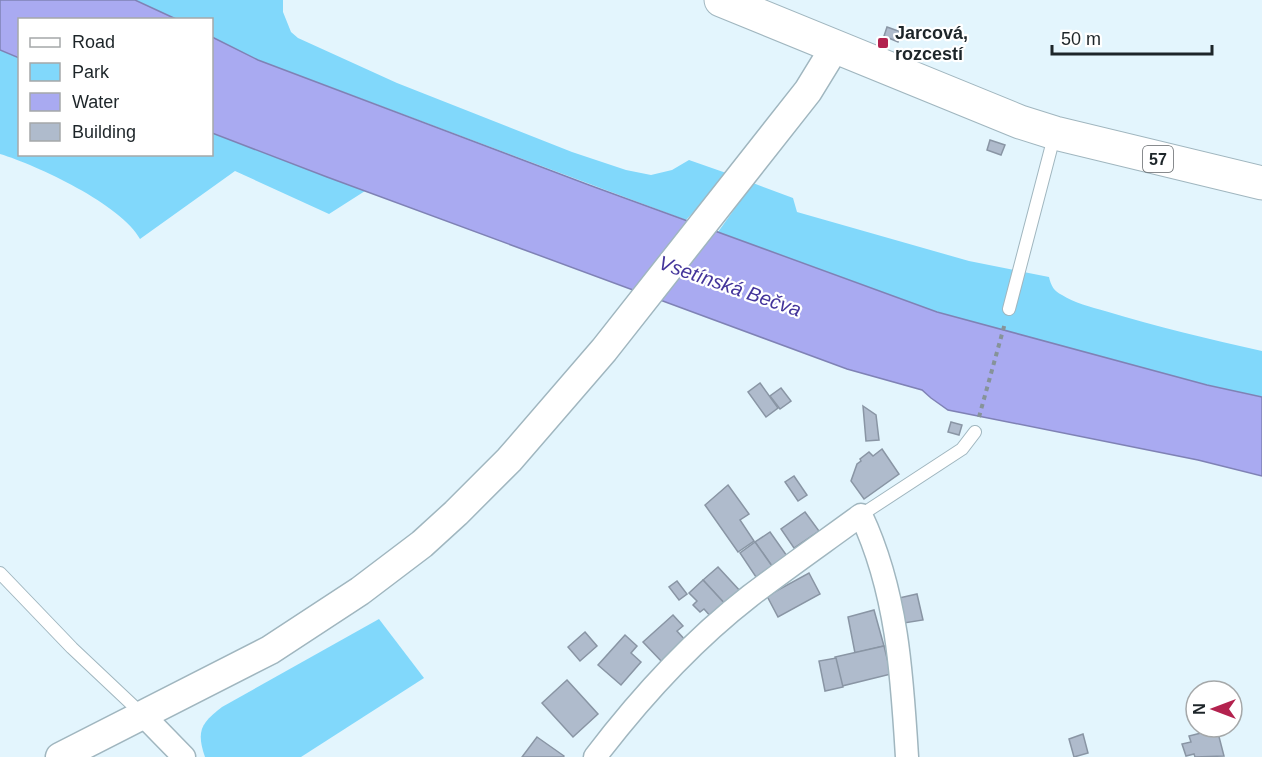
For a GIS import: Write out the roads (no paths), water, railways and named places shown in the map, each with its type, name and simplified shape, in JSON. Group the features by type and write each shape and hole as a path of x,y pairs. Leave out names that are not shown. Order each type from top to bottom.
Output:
{"main road":[{"name":"57","path":"721,0 971,103 1055,133 1262,183"}],"street":[{"path":"60,757 270,650 394,566 456,513 509,460 604,350 808,91 836,47"},
{"path":"595,757 639,703 707,634 750,596 861,515 879,558 896,630 903,684 907,757"},
{"path":"142,715 184,757"}],"lane":[{"path":"1009,309 1055,133"},
{"path":"861,515 962,449 975,432"},
{"path":"0,573 72,648 142,715"}],"water":[{"path":"0,0 135,0 174,18 18,18 18,58 0,50"},
{"name":"Vsetínská Bečva","path":"213,38 258,60 589,185 937,312 1207,385 1262,397 1262,476 1198,460 948,410 922,390 847,369 213,133"}],"place":[{"name":"Jarcová, rozcestí","path":"883,43"}]}
